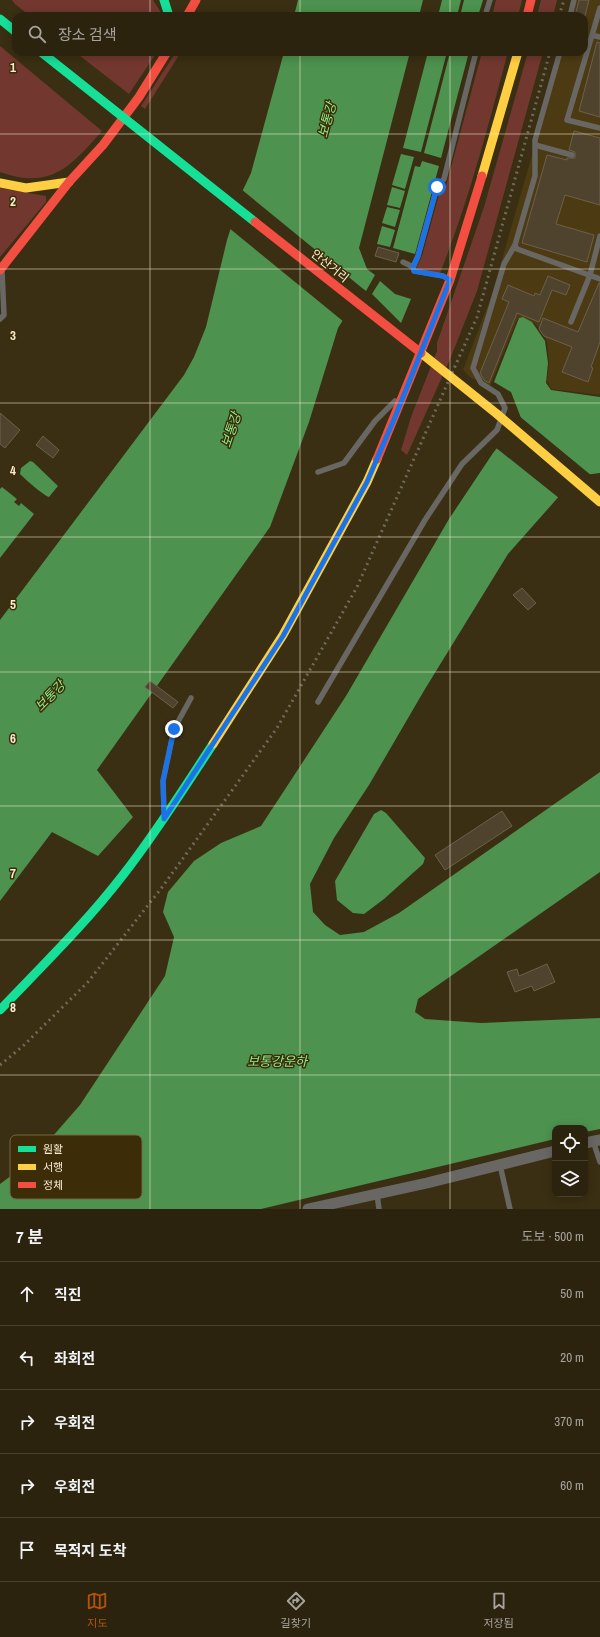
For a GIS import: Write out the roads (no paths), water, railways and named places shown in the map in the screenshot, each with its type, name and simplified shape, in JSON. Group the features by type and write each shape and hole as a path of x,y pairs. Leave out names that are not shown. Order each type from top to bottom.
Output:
{"main road":[{"path":"164,0 168,12"},
{"path":"189,12 196,0"},
{"path":"528,12 532,0"},
{"path":"0,10 2,22 12,29"},
{"name":"안산거리","path":"47,56 497,414 600,502"},
{"path":"1,269 69,182 103,145 139,97 165,56"},
{"path":"0,1010 85,920 123,876 164,819 283,636 367,482 406,392 450,280 496,134 517,56"},
{"path":"0,183 6,186 41,188 69,182"}],"street":[{"path":"308,1209 552,1152"}],"lane":[{"path":"486,12 490,0"},
{"path":"571,12 574,0"},
{"path":"588,49 600,8"},
{"path":"592,35 600,37"},
{"path":"413,267 418,256 437,187 444,179 475,56"},
{"path":"318,702 425,520 458,470 497,430 505,408 498,394 481,383 473,368 504,264 515,245 535,176 535,140 559,56"},
{"path":"586,56 567,120 600,128"},
{"path":"535,145 572,155"},
{"path":"571,322 590,275 600,236"},
{"path":"515,245 518,248 600,279"},
{"path":"403,262 413,267 414,271 443,276 450,280"},
{"path":"0,319 4,315 1,269"},
{"path":"318,472 344,462 375,421 406,392"},
{"path":"164,819 163,781 174,729 191,698"},
{"path":"593,1141 600,1162"},
{"path":"500,1165 510,1209"},
{"path":"377,1194 379,1209"}],"water":[{"path":"298,0 423,0 420,12 295,12"},
{"path":"442,0 461,0 458,12 439,12"},
{"path":"464,0 483,0 479,12 461,12"},
{"name":"보통강","path":"283,56 409,56 359,248 367,269 375,275 366,291 362,289 338,328 309,422 270,527 97,770 133,817 98,856 52,832 0,901 0,620 184,375 194,357 206,327 227,240 242,192 251,173"},
{"path":"427,56 446,56 421,152 403,148"},
{"path":"449,56 468,56 441,158 424,153"},
{"path":"401,154 414,157 405,189 392,185"},
{"path":"422,161 439,166 415,254 393,248 415,166 420,167"},
{"path":"392,187 405,191 400,208 387,205"},
{"path":"387,207 400,210 395,227 382,223"},
{"path":"382,226 395,230 390,247 377,244"},
{"path":"380,281 395,294 411,299 401,323 372,294"},
{"name":"보통강운하","path":"523,317 532,322 545,341 548,363 546,383 551,390 600,397 600,473 577,476 508,554 425,689 369,785 334,838 310,884 313,912 325,925 340,935 364,932 399,913 600,772 600,872 418,999 415,1012 425,1019 481,1023 600,1018 600,1129 588,1131 588,1125 552,1125 552,1140 261,1209 0,1209 0,1184 10,1177 10,1199 142,1199 142,1135 54,1135 80,1105 165,976 174,937 163,912 168,892 194,861 221,843 261,826 346,696 449,519 493,453 521,418 511,392 494,382 519,318"},
{"path":"30,461 33,462 58,486 49,497 20,474 21,468"},
{"path":"2,487 17,499 14,502 19,506 21,503 34,514 0,558 0,489"},
{"path":"381,810 386,813 425,858 423,864 384,899 364,914 353,913 337,900 335,881 374,814"}],"railway":[{"path":"560,12 564,0"},
{"path":"0,1065 23,1046 88,982 163,886 277,728 357,587 477,317 549,56"}]}
